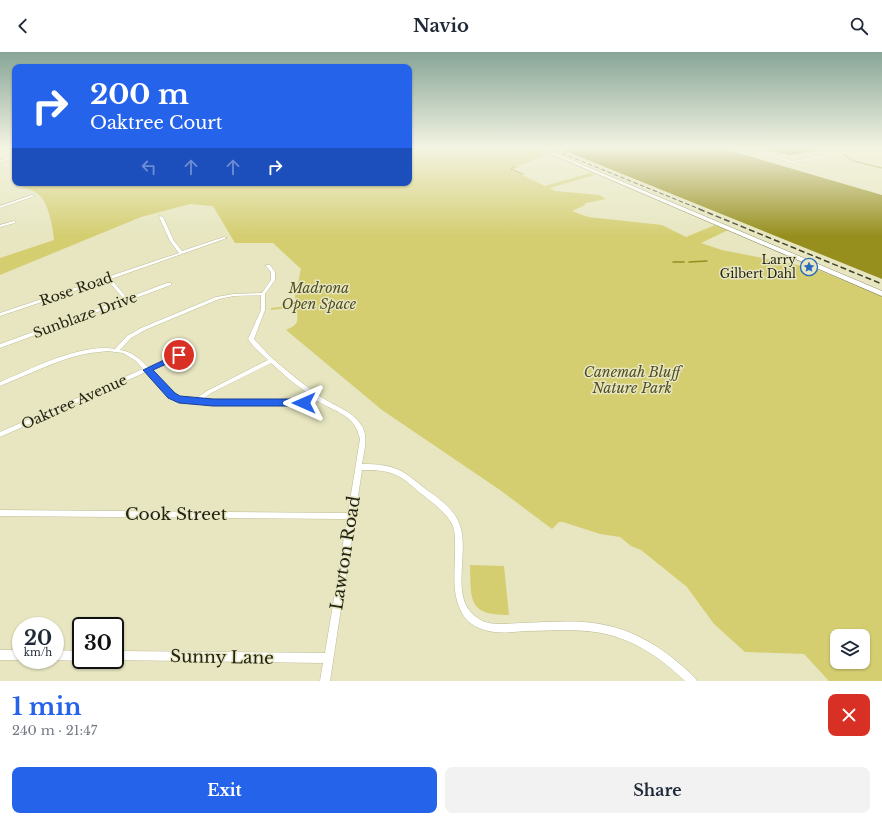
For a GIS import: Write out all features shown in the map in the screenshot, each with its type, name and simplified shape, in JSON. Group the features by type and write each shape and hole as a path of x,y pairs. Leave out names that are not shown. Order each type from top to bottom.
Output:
{"highway":[{"path":"608,177 882,294"}],"street":[{"path":"0,207 33,196"},
{"path":"161,217 172,241 182,253"},
{"path":"0,226 14,222"},
{"name":"Rose Road","path":"0,315 225,238"},
{"path":"268,266 274,276 270,285 263,294 263,310 253,331 251,340 318,399"},
{"path":"108,278 127,300"},
{"name":"Sunblaze Drive","path":"0,346 169,284"},
{"path":"117,350 129,337 143,329 218,298 234,295 263,294"},
{"path":"0,384 77,354 95,350 117,350 133,355 171,396 183,401 304,403 318,399"},
{"name":"Oaktree Avenue","path":"0,435 179,355"},
{"path":"195,402 209,392 272,360"},
{"name":"Lawton Road","path":"318,399 350,416 359,426 363,439 360,467 325,681"},
{"path":"360,467 387,468 403,475 453,518 458,535 459,595 462,607 466,614 477,623 493,627 591,627 619,633 642,642 655,650 692,681"},
{"name":"Cook Street","path":"0,513 351,516"},
{"path":"0,655 12,655"},
{"name":"Sunny Lane","path":"124,656 328,658"}],"green space":[{"name":"Canemah Bluff Nature Park","path":"412,177 527,177 545,186 575,177 587,177 550,188 555,191 599,195 606,199 586,203 584,204 585,205 572,211 588,217 662,225 686,237 715,225 728,230 701,243 722,250 813,268 882,296 882,681 829,681 804,654 745,652 714,624 687,587 641,550 631,546 620,537 600,534 563,522 559,522 552,529 500,490 382,410 286,330 294,326 297,322 296,307 271,310 271,308 296,305 295,296 301,269 273,243 235,243 213,206 190,204 141,217 0,275 0,258 54,240 53,229 46,206 44,201 36,192 20,186 412,186"},
{"path":"470,565 504,566 509,615 486,612 479,609 474,604 471,588"}],"shaded area":[{"path":"631,177 822,177 882,195 882,279"}],"waterway":[{"path":"689,262 707,261"},
{"path":"673,262 684,262"}],"railway":[{"path":"621,177 702,210"},
{"path":"699,209 882,284"}],"place":[{"name":"Larry Gilbert Dahl","path":"809,267"}],"route":[{"path":"179,355 147,370 171,396 175,398 183,401 304,403"}],"park label":[{"name":"Madrona Open Space","path":"319,296"}]}
